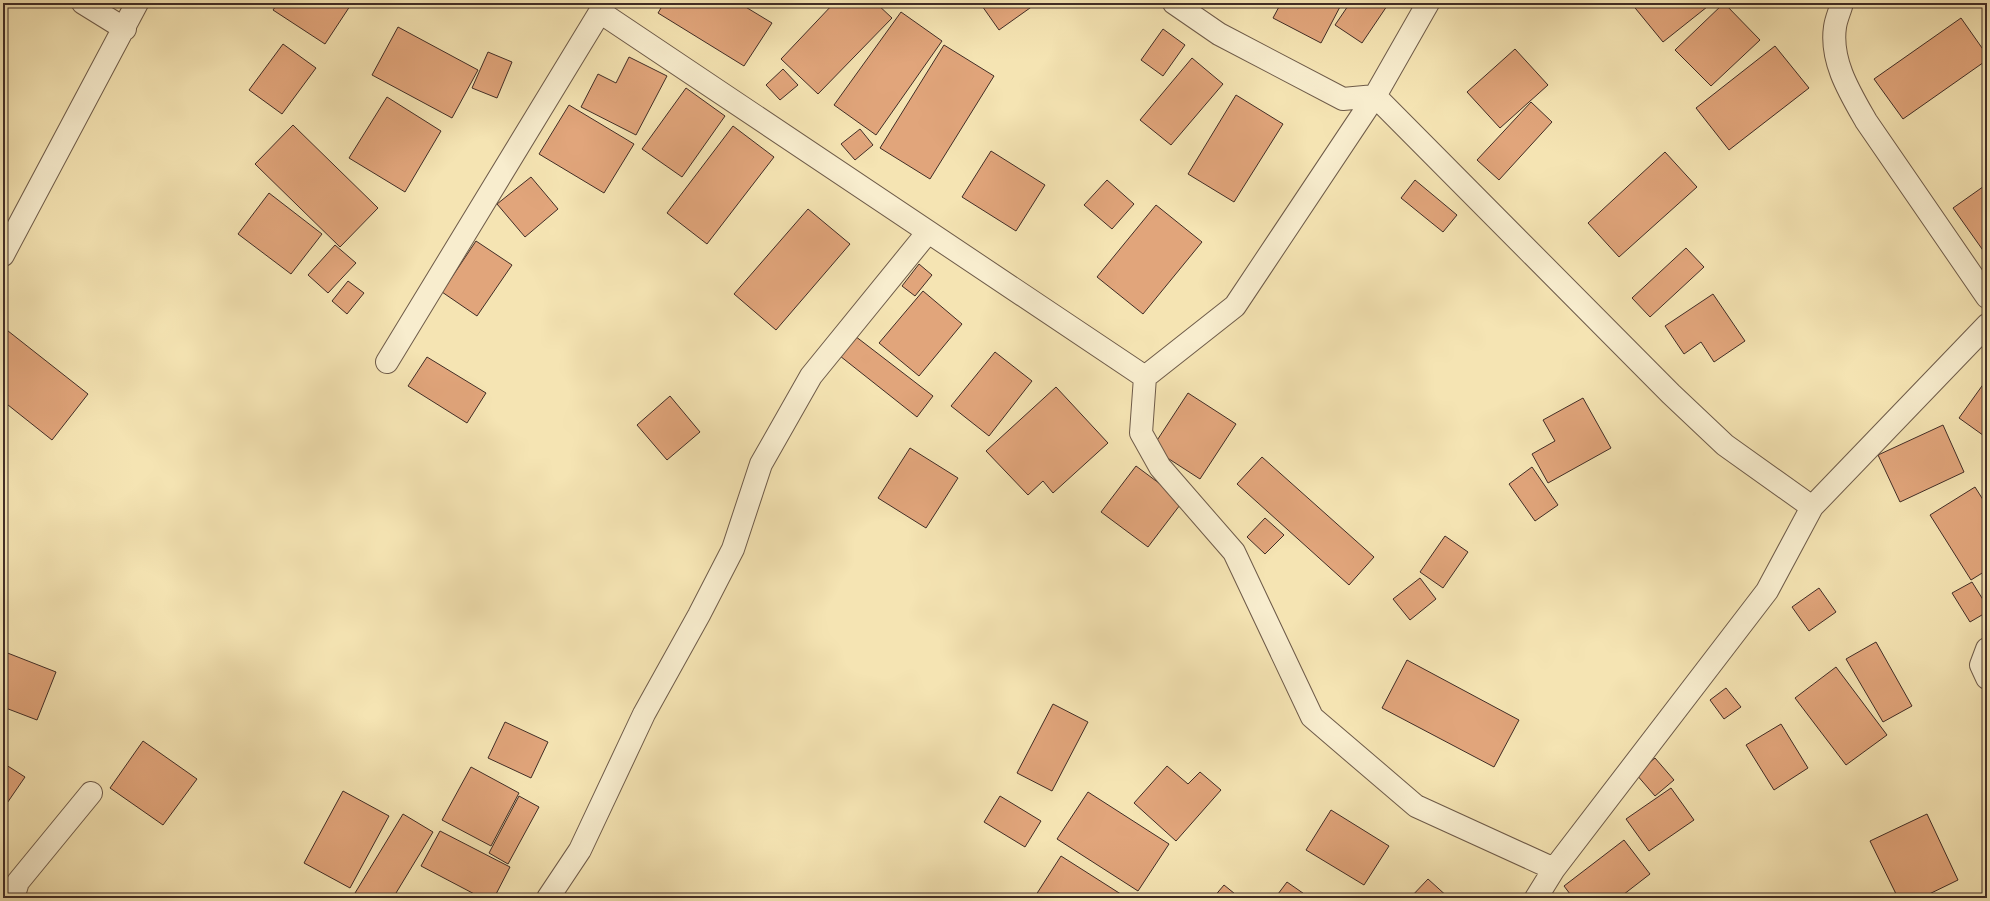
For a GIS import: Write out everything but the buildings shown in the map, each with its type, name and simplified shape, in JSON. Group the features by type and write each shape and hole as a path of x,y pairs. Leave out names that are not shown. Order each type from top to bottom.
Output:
{"street":[{"path":"83,3 125,29"},
{"path":"3,255 125,29 137,3"},
{"path":"1174,3 1219,34 1343,99 1375,96"},
{"path":"1428,3 1375,96 1235,306 1144,377 1141,433 1160,468 1234,552 1312,717 1416,806 1554,869"},
{"path":"1842,3 1835,27 1836,59 1848,91 1866,121 1987,297"},
{"path":"387,362 602,8 928,232 1144,377"},
{"path":"1375,96 1682,404 1725,445 1812,507"},
{"path":"548,898 580,850 644,714 699,615 733,549 761,464 768,450 811,376 928,232"},
{"path":"1536,898 1554,869 1767,591 1812,507 1987,325"},
{"path":"1987,649 1981,665 1987,678"},
{"path":"13,898 18,882 91,793"}]}
